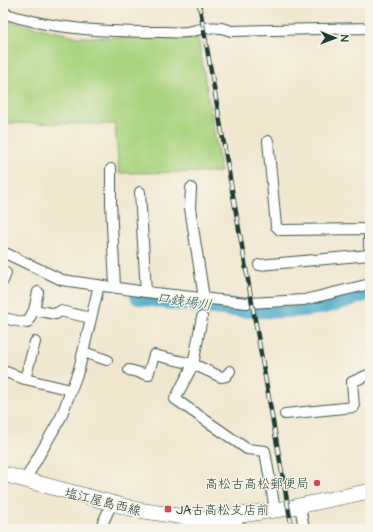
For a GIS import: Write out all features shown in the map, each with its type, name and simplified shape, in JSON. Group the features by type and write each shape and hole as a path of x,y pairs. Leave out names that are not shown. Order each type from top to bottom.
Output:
{"main road":[{"name":"塩江屋島西線","path":"3,474 112,504 184,518 213,519 237,523 275,510 370,491"}],"street":[{"path":"3,14 44,24 146,32 187,32 203,28 223,27 231,31 370,28"},
{"path":"259,265 370,255 369,229 280,230 276,226 268,142"},
{"path":"111,169 110,203 115,287"},
{"path":"191,188 190,208 204,298"},
{"path":"140,192 146,292"},
{"path":"3,252 62,280 146,292 247,303 280,302 326,296 370,284"},
{"path":"25,480 61,417 79,369 98,285"},
{"path":"3,318 27,323 34,310 38,292"},
{"path":"34,310 56,314 60,311 91,318"},
{"path":"202,317 193,364 175,399 247,449 265,451 275,510"},
{"path":"25,379 35,342"},
{"path":"83,352 107,360"},
{"path":"129,370 148,375 154,355 193,364 221,377 226,376 230,371"},
{"path":"3,371 25,379 71,390"},
{"path":"285,414 354,407 352,382 370,374"},
{"path":"100,529 112,504"},
{"path":"300,505 304,529"}],"green space":[{"path":"3,20 79,37 198,38 221,172 119,173 115,124 3,123"}],"waterway":[{"path":"209,32 223,33"},
{"name":"口銭場川","path":"139,296 228,307 273,309 324,305 370,291"}],"railway":[{"path":"199,3 292,529"}],"place":[{"name":"高松古高松郵便局","path":"317,483"},
{"name":"JA古高松支店前","path":"168,509"}]}
